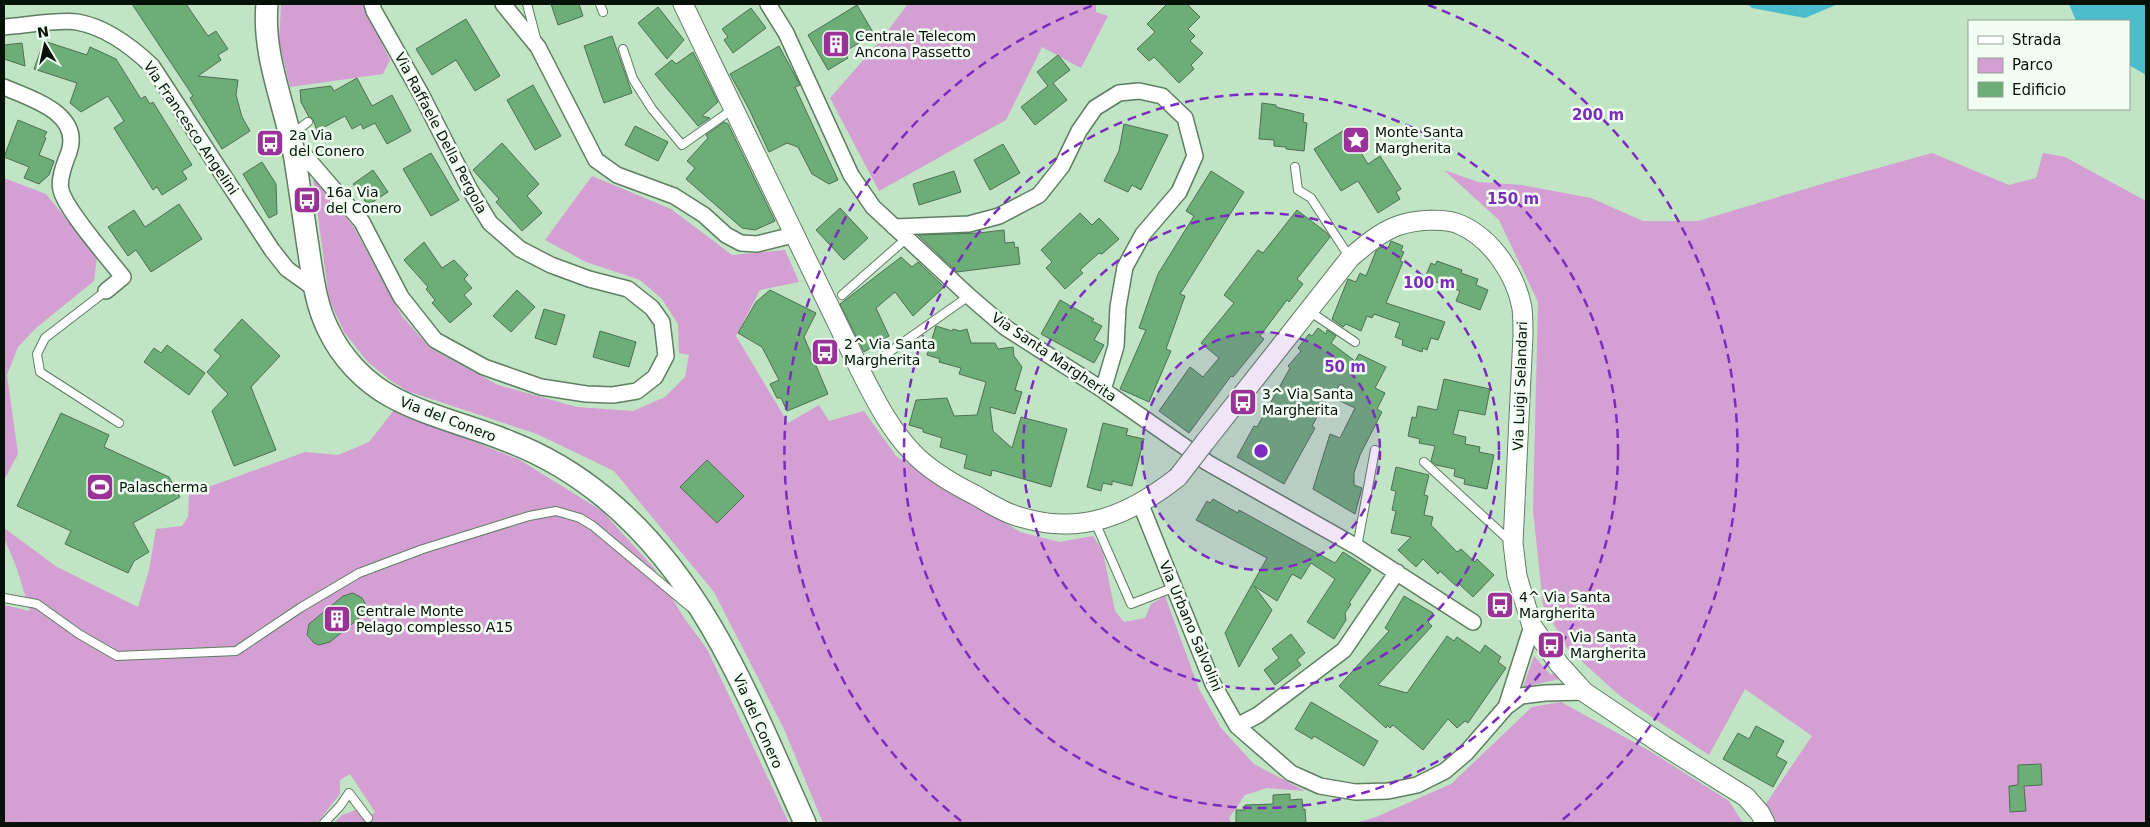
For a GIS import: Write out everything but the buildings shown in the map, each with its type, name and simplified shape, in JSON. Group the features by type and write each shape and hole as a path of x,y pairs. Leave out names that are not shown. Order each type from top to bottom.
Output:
{"main road":[{"name":"Via del Conero","path":"266,4 265,21 268,50 294,155 315,289 321,312 338,347 372,384 392,397 415,408 512,442 549,460 581,480 606,498 656,546 680,576 738,674 805,823"}],"street":[{"name":"Via Raffaele Della Pergola","path":"294,155 306,157 362,222 402,297 435,340 484,367 541,387 586,394 613,395 637,391 656,377 666,356 662,322 652,308 628,289 550,265 520,248 490,223 470,190 372,4"},
{"path":"503,4 538,47 596,160 617,175 674,196 704,215 726,235 741,243 757,244 793,235 683,4"},
{"name":"Via Santa Margherita","path":"768,4 786,33 851,175 873,207 969,296 1006,328 1103,390 1208,463 1357,547 1473,622"},
{"name":"Via Francesco Angelini","path":"4,27 75,22 96,27 132,47 152,66 286,269 315,289"},
{"path":"4,87 43,104 61,116 70,131 70,149 63,169 60,188 67,203 123,277 106,291"},
{"path":"894,226 969,224 999,216 1039,194 1062,166 1079,131 1095,108 1119,93 1139,91 1162,96 1185,118 1195,156 1179,192 1143,234 1125,267 1118,307 1116,346 1103,390"},
{"name":"Via Luigi Selandari","path":"793,235 887,421 913,453 949,482 1018,517 1054,525 1095,522 1141,504 1178,477 1350,258 1370,240 1398,226 1432,220 1460,224 1489,245 1504,263 1514,282 1522,308 1523,335 1513,543 1517,576 1532,626"},
{"name":"Via Urbano Salvolini","path":"1141,504 1213,684 1237,726 1291,773 1320,786 1355,792 1388,791 1417,785 1445,771 1466,753 1506,707 1521,696 1584,692"},
{"path":"1237,726 1258,715 1344,650 1397,572"},
{"path":"1532,626 1559,664 1584,692 1663,745 1746,797 1760,813 1765,823"},
{"name":"Via Urbano Salvolini","path":"1506,707 1532,626"}],"lane":[{"path":"526,4 538,47"},
{"path":"600,4 604,12"},
{"path":"622,49 633,78 652,109 682,145 733,109"},
{"path":"288,133 308,122"},
{"path":"1295,166 1298,190 1311,198 1350,258"},
{"path":"842,295 907,238"},
{"path":"106,291 45,338 37,354 40,372 119,424"},
{"path":"861,372 969,296"},
{"path":"1310,311 1355,342"},
{"path":"1357,547 1375,450"},
{"path":"1424,462 1513,543"},
{"name":"Via del Conero","path":"4,598 37,604 79,634 117,656 236,650 300,608 359,573 423,549 529,516 556,511 580,518 593,526 707,621"},
{"path":"1095,522 1131,604 1175,587"},
{"path":"324,823 349,793 368,818"}],"green space":[{"path":"281,4 362,4 390,60 383,74 290,87 279,41"},
{"path":"908,4 1096,4 1096,12 1108,16 1081,68 1042,47 1006,120 879,191 830,98 880,41"},
{"path":"1932,153 2009,185 2036,178 2043,153 2065,157 2146,201 2146,823 1773,823 1765,805 1812,736 1745,689 1709,755 1620,696 1567,648 1543,605 1533,510 1538,302 1499,220 1444,170 1478,182 1522,185 1591,198 1643,221 1698,221"},
{"path":"592,176 671,209 732,255 785,250 799,282 760,290 736,336 788,423 819,405 829,421 864,411 896,456 1020,532 1059,542 1093,536 1103,552 1115,611 1124,622 1145,618 1151,604 1165,596 1199,689 1221,728 1254,764 1305,791 1267,788 1245,795 1229,818 1231,823 823,823 784,729 714,592 614,471 537,434 407,391 367,361 344,332 329,299 313,178 353,226 402,316 430,348 498,385 577,407 633,411 665,397 685,377 689,355 679,353 678,324 662,299 640,280 586,262 545,240"},
{"path":"4,178 46,194 97,257 94,281 36,328 18,347 7,375 18,454 4,480"},
{"path":"394,410 520,460 602,511 654,568 684,618 707,649 789,823 334,823 342,815 356,810 364,820 375,812 350,774 340,780 340,794 317,823 4,823 4,605 30,611 16,566 4,538 4,528 57,567 138,607 149,570 156,529 182,526 188,517 189,494 305,452 338,455 369,442"},
{"path":"1534,656 1551,675 1554,673 1560,679 1523,687"},
{"path":"1561,702 1648,750 1729,801 1743,823 1356,823 1376,817 1451,784 1532,707"}],"water":[{"path":"1747,4 1838,4 1805,18 1752,8"},
{"path":"2069,4 2146,4 2146,75 2130,66 2130,20 2076,20"}],"place":[{"name":"Centrale Telecom Ancona Passetto","path":"836,44"},
{"name":"Monte Santa Margherita","path":"1356,140"},
{"name":"2a Via del Conero","path":"270,143"},
{"name":"16a Via del Conero","path":"307,200"},
{"name":"2^ Via Santa Margherita","path":"825,352"},
{"name":"3^ Via Santa Margherita","path":"1243,402"},
{"name":"Palascherma","path":"100,487"},
{"name":"4^ Via Santa Margherita","path":"1500,605"},
{"name":"Centrale Monte Pelago complesso A15","path":"337,619"},
{"name":"Via Santa Margherita","path":"1551,645"}]}
